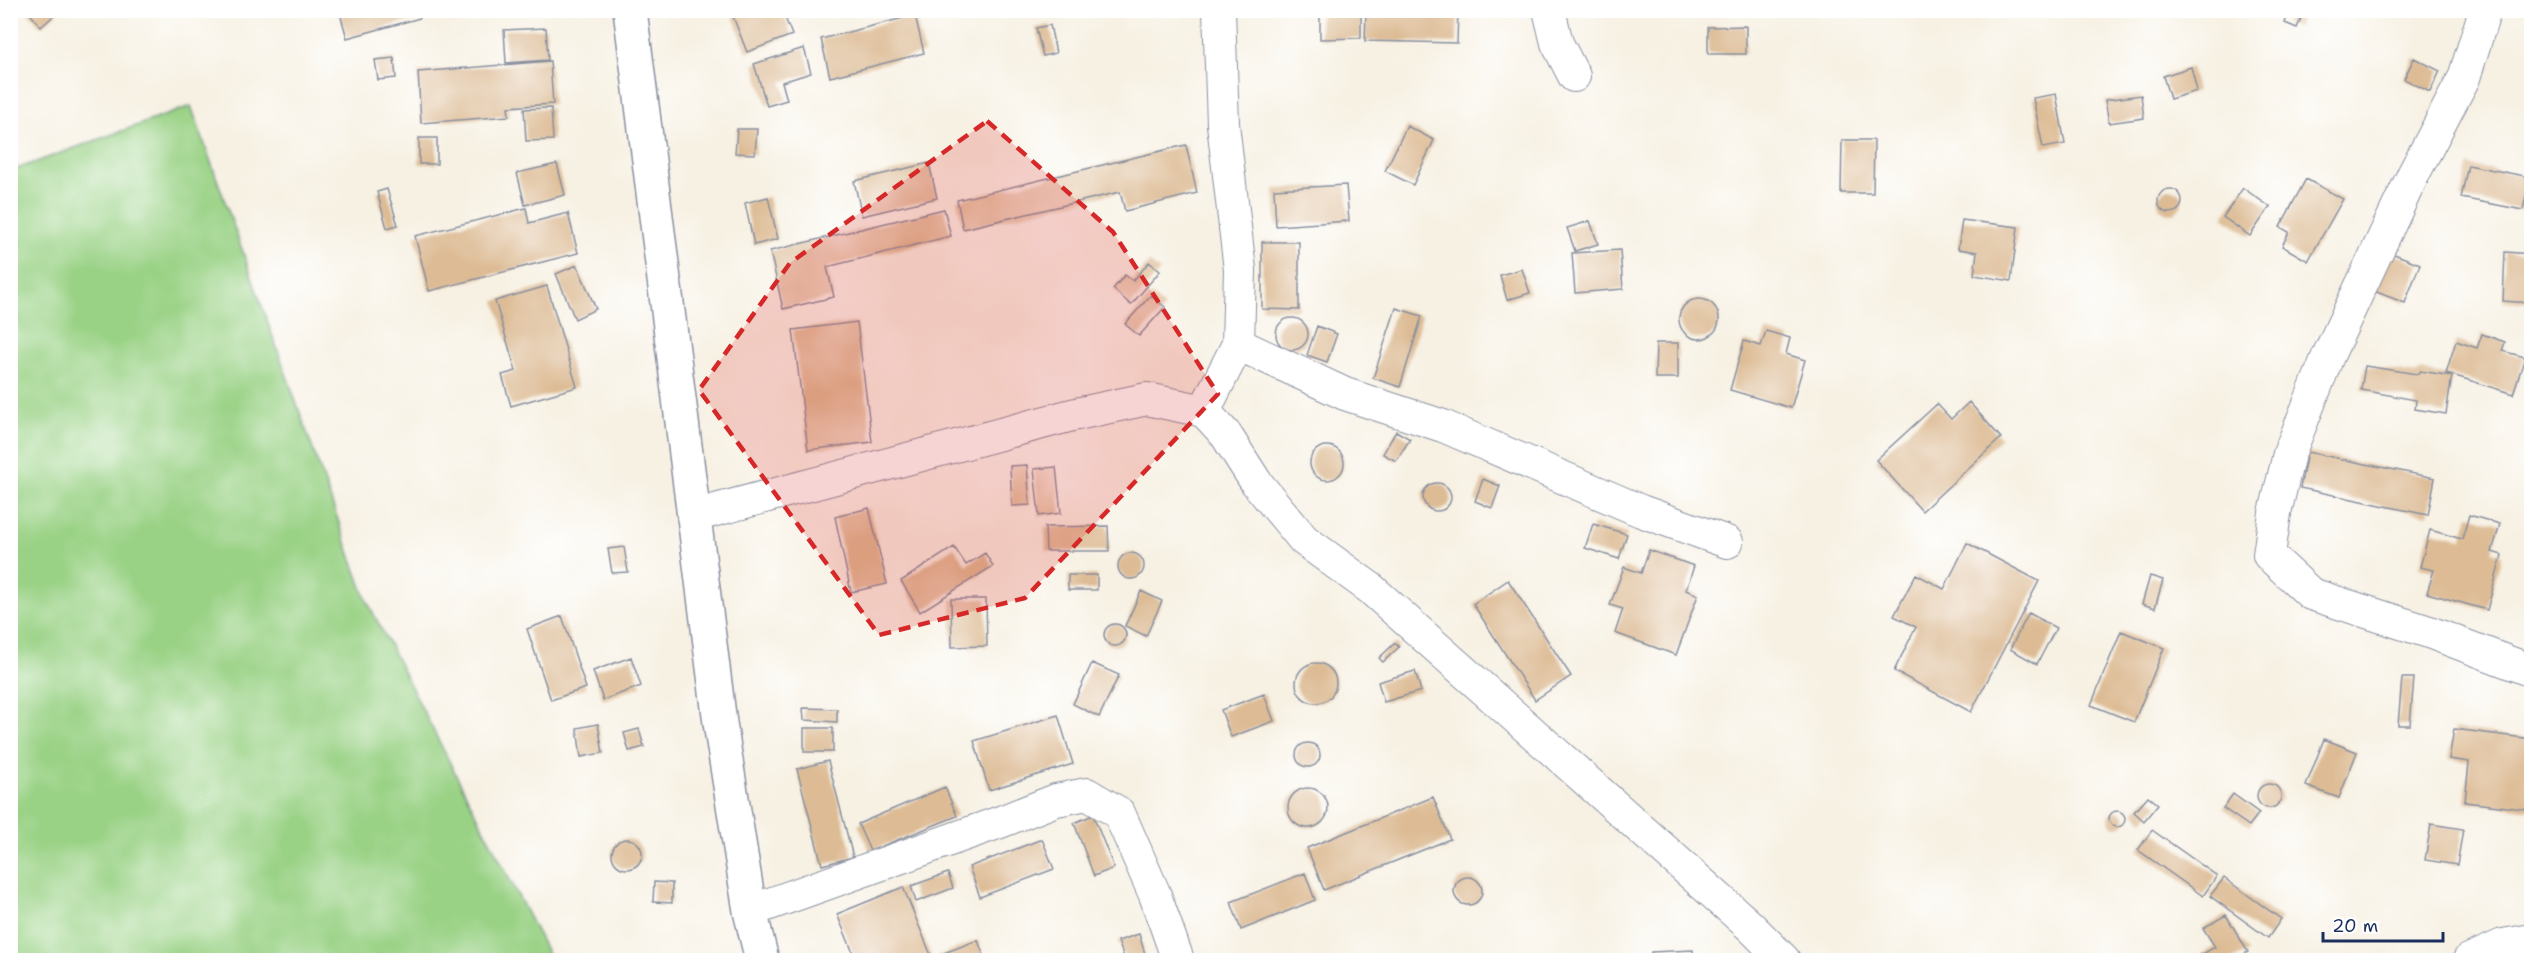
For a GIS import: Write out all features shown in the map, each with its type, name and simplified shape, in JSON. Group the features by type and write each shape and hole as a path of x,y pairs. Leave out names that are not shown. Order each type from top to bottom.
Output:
{"street":[{"path":"630,10 720,723 750,911 762,960"},
{"path":"1204,411 1238,344 1240,270 1223,124 1219,10"},
{"path":"1549,10 1557,42 1574,76"},
{"path":"2485,10 2464,78 2414,175 2333,345 2289,454 2269,555 2311,594 2429,632 2532,671"},
{"path":"1238,344 1345,393 1443,426 1641,511 1727,542"},
{"path":"693,516 1072,415 1147,399 1204,411 1226,435 1256,482 1304,540 1370,588 1750,926 1784,960"},
{"path":"750,911 1056,800 1087,794 1119,813 1155,895 1178,960"},
{"path":"2469,960 2514,948"}],"highlighted area":[{"path":"987,121 1113,232 1218,394 1025,598 879,635 699,390 790,263"}],"green space":[{"path":"191,106 366,599 551,960 11,960 11,171"}],"building":[{"path":"27,10 60,10 41,27"},
{"path":"339,10 418,10 420,18 347,38"},
{"path":"740,10 782,10 792,35 747,52 732,14"},
{"path":"1320,10 1361,10 1361,38 1320,39"},
{"path":"1366,10 1458,10 1457,43 1365,41"},
{"path":"2290,10 2304,11 2297,28 2285,23"},
{"path":"915,15 924,53 830,77 821,39"},
{"path":"1050,25 1056,53 1043,56 1036,28"},
{"path":"1746,26 1746,54 1708,54 1708,27"},
{"path":"546,28 548,60 506,63 504,30"},
{"path":"804,48 811,73 782,82 787,100 767,106 754,64"},
{"path":"394,58 396,78 378,80 375,60"},
{"path":"2414,58 2440,71 2430,92 2404,79"},
{"path":"550,61 553,104 508,107 509,116 421,123 418,72"},
{"path":"2191,67 2197,91 2170,99 2163,76"},
{"path":"2056,94 2065,144 2043,148 2033,98"},
{"path":"2141,95 2144,118 2109,123 2105,100"},
{"path":"551,108 553,140 526,141 524,109"},
{"path":"1407,126 1434,140 1413,185 1385,171"},
{"path":"737,129 757,129 755,154 735,153"},
{"path":"419,138 437,138 437,164 419,164"},
{"path":"1842,140 1874,140 1873,193 1841,193"},
{"path":"1186,145 1197,193 1125,211 1120,192 963,229 957,200"},
{"path":"929,163 937,198 862,216 854,181"},
{"path":"557,164 565,195 525,205 517,173"},
{"path":"2468,165 2530,177 2523,210 2461,198"},
{"path":"2306,179 2343,199 2308,261 2282,246 2289,232 2280,227"},
{"path":"1346,185 1349,221 1276,226 1274,189"},
{"path":"2243,188 2270,207 2250,236 2223,217"},
{"path":"387,189 398,225 387,228 377,192"},
{"path":"2170,189 2175,190 2181,196 2181,206 2175,212 2170,213 2165,212 2159,206 2158,201 2159,196 2165,190"},
{"path":"768,197 778,239 754,245 745,203"},
{"path":"526,208 529,223 568,213 578,253 429,291 415,236"},
{"path":"944,209 951,236 827,267 834,297 783,309 770,251"},
{"path":"1962,220 2018,227 2011,281 1974,275 1977,252 1958,249"},
{"path":"1590,221 1598,244 1575,251 1567,228"},
{"path":"1262,242 1299,242 1299,310 1262,309"},
{"path":"1620,250 1623,289 1575,293 1572,253"},
{"path":"2389,252 2420,264 2405,303 2374,291"},
{"path":"2505,252 2532,254 2532,303 2503,301"},
{"path":"1149,262 1160,271 1131,305 1113,289 1125,275 1133,281"},
{"path":"577,265 596,309 575,319 556,274"},
{"path":"1522,269 1530,293 1507,300 1500,275"},
{"path":"547,286 577,387 511,406 502,375 516,371 495,301"},
{"path":"1151,295 1165,307 1139,336 1125,324"},
{"path":"1699,299 1707,300 1713,305 1718,311 1718,327 1713,333 1707,338 1699,339 1691,338 1685,333 1680,327 1679,319 1680,311 1685,305 1691,300"},
{"path":"1396,308 1422,316 1400,387 1373,378"},
{"path":"1292,318 1303,323 1308,334 1303,345 1292,350 1281,345 1276,334 1281,323"},
{"path":"857,322 872,442 808,450 793,330"},
{"path":"1317,326 1337,334 1327,362 1307,355"},
{"path":"1766,331 1790,338 1786,354 1805,360 1791,408 1730,390 1744,341 1761,346"},
{"path":"2482,334 2505,342 2502,351 2525,357 2513,394 2446,373 2456,341 2477,348"},
{"path":"1656,343 1678,343 1678,378 1655,378"},
{"path":"2365,366 2417,374 2420,371 2452,376 2446,414 2415,409 2416,400 2361,390"},
{"path":"1969,402 2001,438 1922,511 1876,460 1937,404 1951,419"},
{"path":"1396,431 1410,439 1396,461 1383,454"},
{"path":"1327,446 1339,451 1344,463 1339,475 1327,480 1315,475 1310,463 1315,451"},
{"path":"2307,452 2435,478 2428,515 2300,488"},
{"path":"1027,465 1030,505 1012,506 1010,466"},
{"path":"1056,467 1061,513 1039,516 1034,469"},
{"path":"1483,479 1500,486 1492,508 1475,501"},
{"path":"1437,483 1447,487 1451,497 1447,507 1437,511 1427,507 1423,497 1427,487"},
{"path":"869,508 887,584 851,592 835,517"},
{"path":"2469,515 2500,524 2492,552 2502,555 2487,610 2427,593 2434,570 2420,567 2430,530 2462,539"},
{"path":"1593,524 1627,534 1619,559 1585,548"},
{"path":"1108,526 1109,551 1046,551 1045,527"},
{"path":"1967,543 2039,581 1971,712 1894,671 1916,627 1894,616 1916,574 1944,589"},
{"path":"624,547 628,572 612,573 608,549"},
{"path":"954,547 966,565 985,553 993,566 920,612 901,581"},
{"path":"1649,550 1694,566 1686,590 1698,595 1676,655 1615,633 1623,609 1610,605 1624,567 1641,573"},
{"path":"1131,553 1140,557 1144,566 1140,575 1131,579 1122,575 1118,566 1122,557"},
{"path":"1068,575 1097,575 1097,590 1068,590"},
{"path":"2150,576 2163,580 2155,608 2142,604"},
{"path":"1508,580 1571,676 1535,700 1473,604"},
{"path":"1141,591 1162,601 1146,636 1125,626"},
{"path":"951,599 986,599 987,646 952,647"},
{"path":"2029,613 2056,628 2037,664 2010,649"},
{"path":"562,616 586,688 551,700 527,629"},
{"path":"1111,624 1119,624 1126,631 1126,639 1119,646 1111,646 1104,639 1104,631"},
{"path":"2121,631 2164,648 2134,722 2091,705"},
{"path":"1395,643 1399,647 1383,662 1379,658"},
{"path":"631,657 641,686 603,700 593,671"},
{"path":"1092,663 1119,675 1099,717 1073,704"},
{"path":"1316,663 1330,669 1336,683 1330,697 1316,703 1302,697 1296,683 1302,669"},
{"path":"1415,671 1421,691 1384,702 1378,682"},
{"path":"2402,678 2414,678 2410,725 2398,725"},
{"path":"1264,694 1274,721 1231,737 1221,710"},
{"path":"803,708 837,709 837,722 804,720"},
{"path":"1058,715 1073,764 989,790 974,741"},
{"path":"598,724 603,753 581,757 577,728"},
{"path":"804,728 833,728 833,752 804,752"},
{"path":"639,729 644,747 629,751 624,733"},
{"path":"2454,729 2532,739 2532,810 2465,802 2469,762 2449,759"},
{"path":"2324,739 2357,752 2339,798 2306,786"},
{"path":"1308,743 1316,747 1320,755 1316,763 1308,767 1300,763 1296,755 1300,747"},
{"path":"828,761 853,857 822,865 797,769"},
{"path":"2269,784 2278,787 2281,796 2278,805 2269,808 2260,805 2257,796 2260,787"},
{"path":"945,787 957,816 870,851 858,824"},
{"path":"1308,788 1322,794 1328,808 1322,822 1308,828 1294,822 1288,808 1294,794"},
{"path":"2233,794 2259,813 2249,826 2223,808"},
{"path":"2148,796 2158,804 2144,821 2134,812"},
{"path":"1433,797 1450,839 1324,890 1307,848"},
{"path":"2117,811 2123,813 2125,819 2123,825 2117,827 2111,825 2109,819 2111,813"},
{"path":"1093,815 1114,868 1094,876 1074,823"},
{"path":"2431,824 2463,829 2457,865 2425,860"},
{"path":"2152,830 2217,876 2203,896 2138,850"},
{"path":"627,839 633,840 641,848 641,860 633,868 627,869 621,868 613,860 612,854 613,848 621,840"},
{"path":"1042,839 1054,869 980,897 969,867"},
{"path":"948,873 953,888 916,902 911,886"},
{"path":"1305,873 1315,900 1241,930 1231,902"},
{"path":"1468,877 1478,881 1482,891 1478,901 1468,905 1458,901 1454,891 1458,881"},
{"path":"2224,878 2281,919 2268,938 2210,896"},
{"path":"654,882 672,883 672,903 653,902"},
{"path":"903,887 933,960 856,960 837,914"},
{"path":"2226,915 2248,952 2233,960 2192,960 2215,947 2203,928"},
{"path":"1139,934 1145,954 1125,960 1118,941"},
{"path":"978,940 985,960 941,960 939,955"},
{"path":"1693,950 1694,960 1652,960 1651,952"}]}
